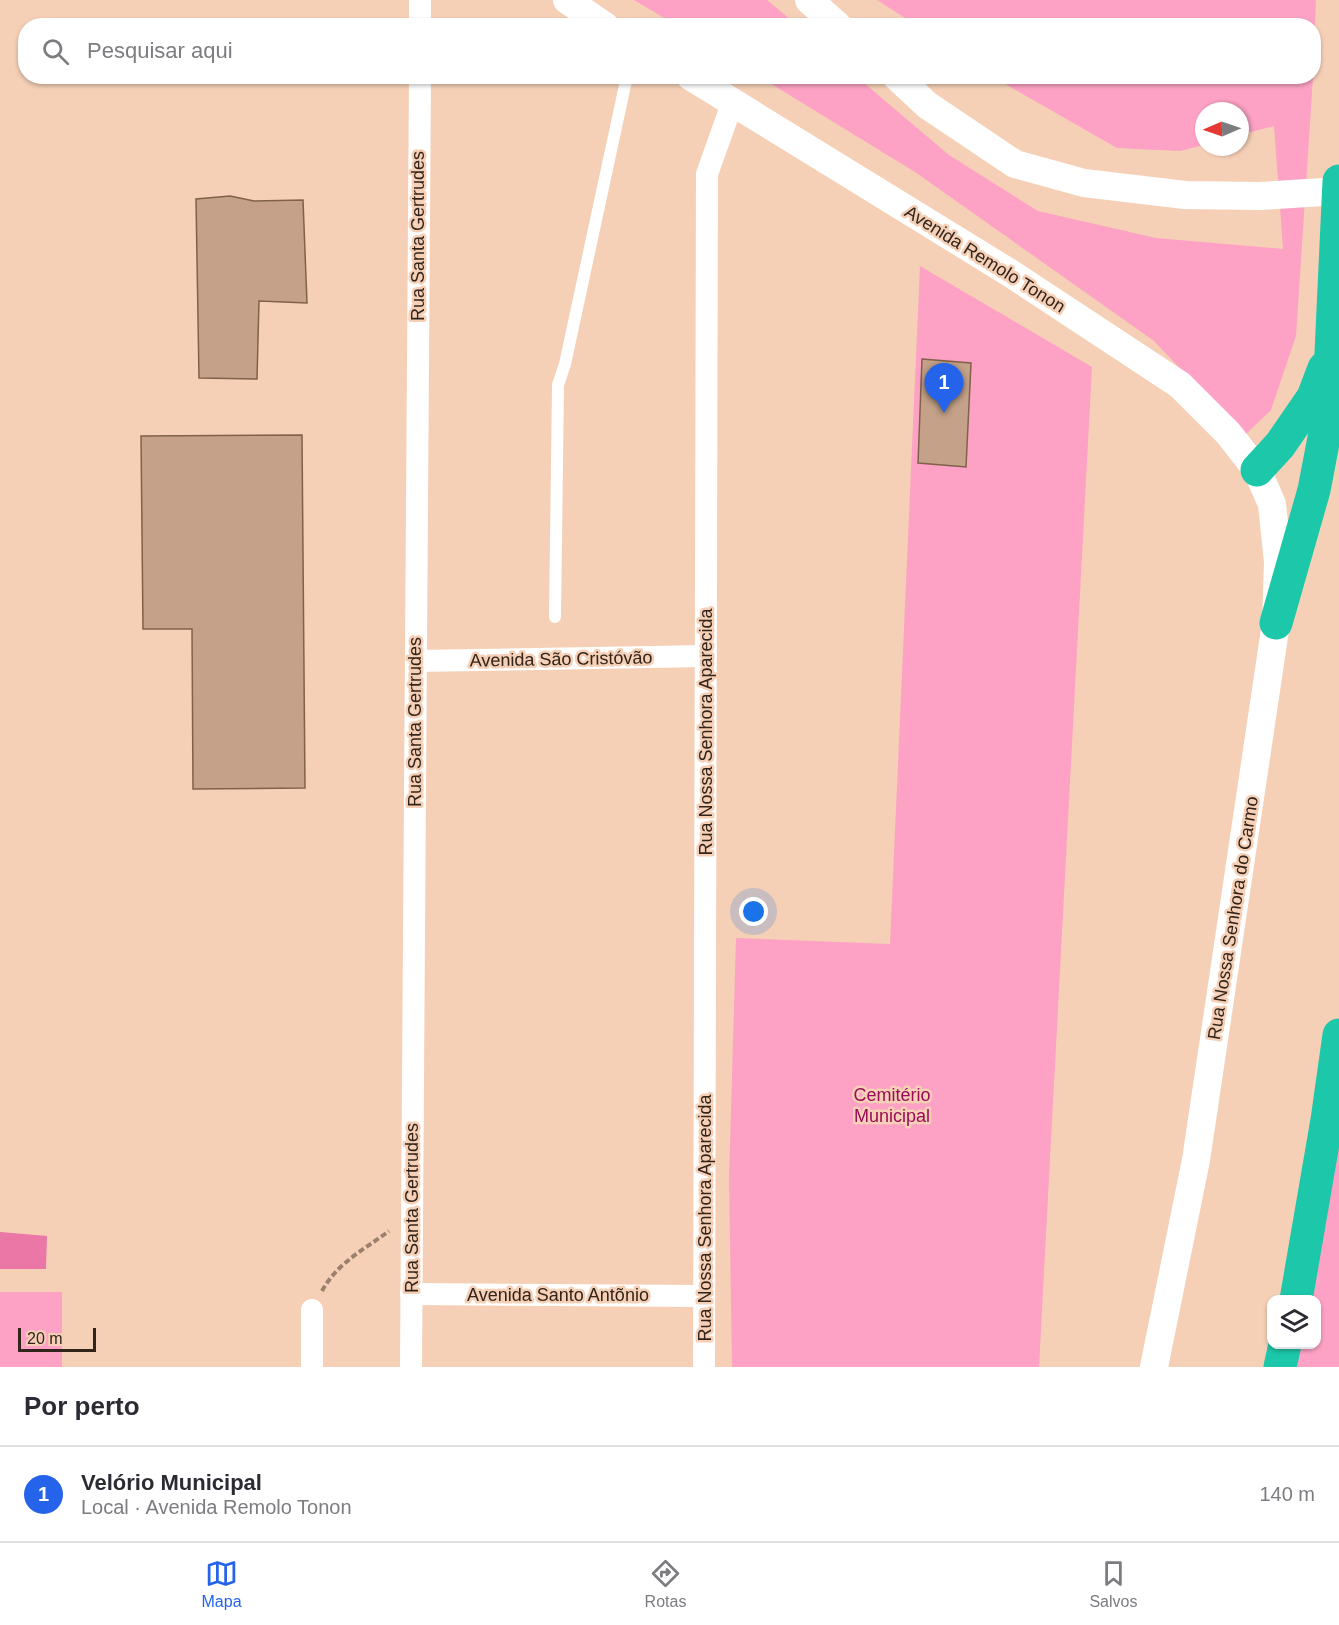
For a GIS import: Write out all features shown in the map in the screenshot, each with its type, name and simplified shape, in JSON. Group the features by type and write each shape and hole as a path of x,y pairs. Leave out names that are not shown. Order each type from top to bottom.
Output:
{"highway":[{"path":"1276,623 1316,479 1328,417 1339,181"},
{"path":"1257,470 1280,445 1313,397 1333,344"},
{"path":"1297,1295 1339,1035"},
{"path":"1280,1367 1284,1349"}],"street":[{"path":"420,0 420,18"},
{"path":"567,0 593,18"},
{"path":"809,0 829,18"},
{"name":"Rua Santa Gertrudes","path":"411,1367 420,84"},
{"name":"Avenida Remolo Tonon","path":"704,84 1010,273 1180,385 1228,433 1257,470"},
{"path":"905,84 927,105 1015,164 1084,183 1185,195 1260,196 1339,191"},
{"name":"Rua Nossa Senhora Aparecida","path":"704,1367 707,174 733,101"},
{"name":"Rua Nossa Senhora do Carmo","path":"1154,1367 1196,1160 1276,623 1278,562 1272,504 1257,470"},
{"name":"Avenida São Cristóvão","path":"416,661 706,656"},
{"name":"Avenida Santo Antõnio","path":"411,1294 704,1296"},
{"path":"312,1310 312,1367"}],"lane":[{"path":"555,617 558,385 565,364 625,84"}],"path":[{"path":"312,1310 330,1277 349,1260 411,1215"}],"green space":[{"path":"634,0 767,0 789,18 664,18"},
{"path":"877,0 1316,0 1315,18 905,18"},
{"path":"771,84 865,84 949,155 1038,211 1156,238 1283,249 1274,126 1249,133 1249,102 1195,102 1195,147 1180,151 1117,148 1005,84 1313,84 1296,336 1271,410 1244,436 1154,341 915,172"},
{"name":"Cemitério Municipal","path":"920,266 1092,367 1039,1367 732,1367 729,1179 736,938 890,944"},
{"path":"1339,1103 1339,1367 1291,1367 1295,1349 1321,1349 1321,1295 1306,1295"},
{"path":"0,1292 62,1292 62,1367 0,1367"}],"shaded area":[{"path":"0,1232 47,1236 46,1269 0,1269"}],"building":[{"path":"230,196 254,201 303,200 307,303 259,301 257,379 199,378 196,199"},
{"path":"922,359 971,363 966,467 918,463"},
{"path":"302,435 305,788 193,789 192,629 143,629 141,436"}],"place":[{"name":"Velório Municipal","path":"944,413"}]}
